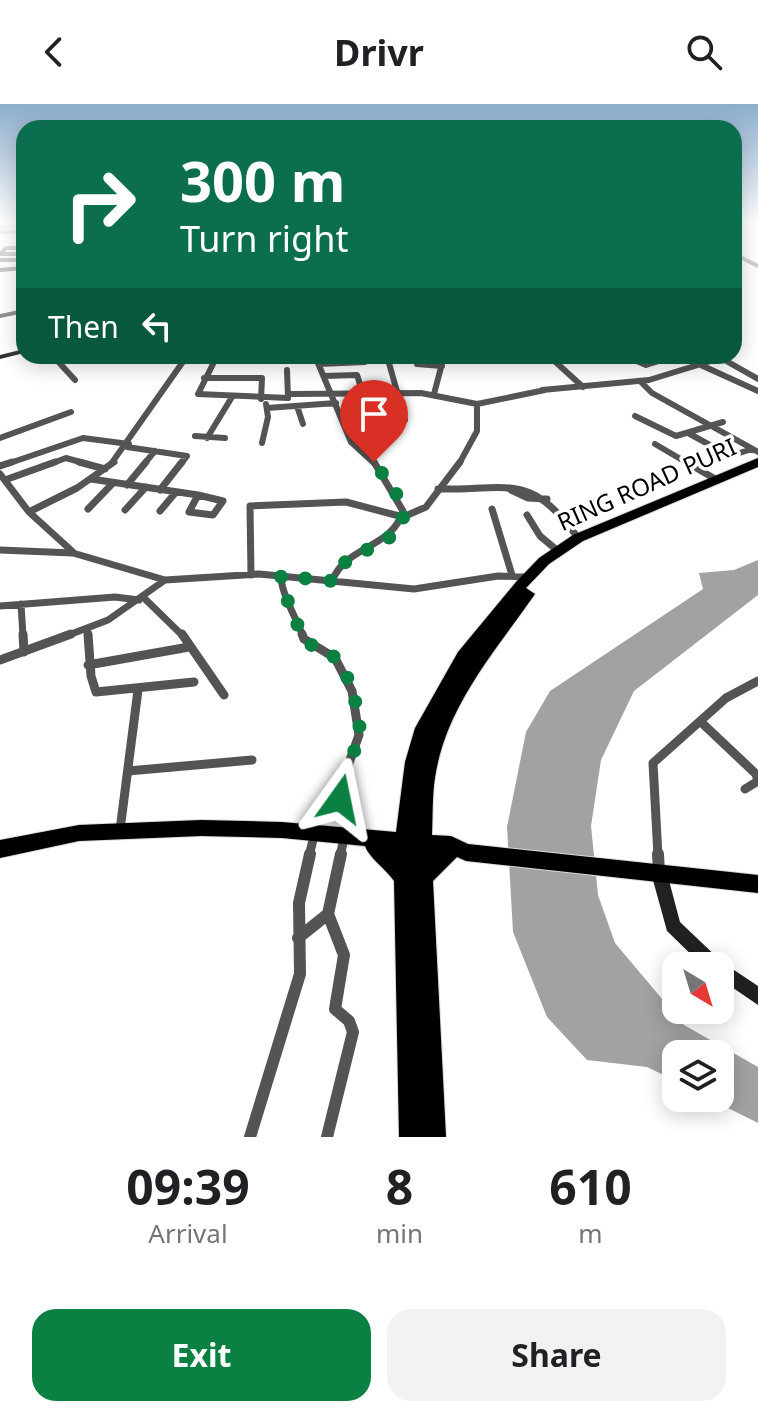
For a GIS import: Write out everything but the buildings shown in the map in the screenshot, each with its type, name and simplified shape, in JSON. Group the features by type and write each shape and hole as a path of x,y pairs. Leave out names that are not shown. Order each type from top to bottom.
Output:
{"highway":[{"name":"RING ROAD PURI","path":"414,837 414,762 424,728 464,656 520,576 578,538 717,480 756,454"},
{"name":"RING ROAD PURI","path":"414,837 426,773 450,707 486,645 545,574 588,544 758,470"},
{"path":"0,849 79,833 120,830 276,832 376,842 414,837 456,851 758,884"},
{"path":"276,832 313,840 346,840"},
{"path":"414,837 456,851"},
{"path":"412,1137 414,837"},
{"path":"376,842 392,861 414,878 433,1137"},
{"path":"414,878 456,851"}],"street":[{"path":"60,364 75,380"},
{"path":"29,512 105,469 128,445 182,364"},
{"path":"212,364 197,393 288,398 287,370"},
{"path":"319,364 351,442 377,466 402,507 403,517"},
{"path":"389,364 405,420"},
{"path":"417,364 442,366 434,394"},
{"path":"558,364 583,387"},
{"path":"290,394 397,392 434,394 456,403 480,404 545,390 640,381 701,364 758,391"},
{"path":"735,364 758,379"},
{"path":"324,376 356,375 363,393"},
{"path":"204,378 262,378 268,419 262,443"},
{"path":"640,381 652,393 756,454"},
{"path":"207,438 232,397"},
{"path":"267,408 336,403"},
{"path":"332,581 336,567 385,540 403,517 426,507 478,433 480,404"},
{"path":"297,406 303,424"},
{"path":"0,438 71,412"},
{"path":"635,416 673,435 723,422"},
{"path":"688,433 730,456 756,454"},
{"path":"195,436 225,438"},
{"path":"0,466 83,438 188,457 160,490"},
{"path":"655,444 717,480"},
{"path":"127,485 155,451"},
{"path":"73,553 29,512 2,477 71,458 105,469"},
{"path":"90,479 198,495 223,501 213,515 189,512 198,495"},
{"path":"88,509 113,483"},
{"path":"125,510 146,487"},
{"path":"438,489 533,490 548,499 578,538"},
{"path":"160,511 176,492"},
{"path":"251,575 250,506 346,502 403,517"},
{"path":"0,550 73,553 165,580 281,576 414,589 520,576 492,509"},
{"path":"527,515 540,536 558,551"},
{"path":"281,576 281,589 290,600 304,639 335,658 352,691 359,735 343,772 340,788 346,840 328,914 344,955 335,1009 349,1021 353,1032 327,1137"},
{"path":"0,660 87,630 141,599 165,580"},
{"path":"0,606 115,597 141,599 176,626 224,695"},
{"path":"21,604 24,652"},
{"path":"87,630 90,638 88,665 96,692 194,682"},
{"path":"88,665 189,647"},
{"path":"701,952 673,926 659,873 658,825 651,774 653,763 702,723 720,700 758,681"},
{"path":"120,830 138,690"},
{"path":"702,723 756,774 758,781 745,789"},
{"path":"128,771 252,760"},
{"path":"250,1137 300,974 299,903 313,840"},
{"path":"298,938 328,914"},
{"path":"734,979 758,996"}],"shaded area":[{"path":"758,560 758,595 634,691 601,760 591,826 598,895 615,943 662,999 662,1024 683,1024 710,1040 662,1040 662,1074 647,1067 587,1060 547,1017 513,932 507,827 526,732 550,691 703,589 699,573 734,570"},
{"path":"734,1053 758,1067 758,1123 734,1111"}],"route":[{"path":"340,799 343,772 360,728 352,691 335,658 304,639 290,600 281,589 281,576 332,581 336,567 342,562 376,546 394,532 403,517 402,507 374,462"}]}
